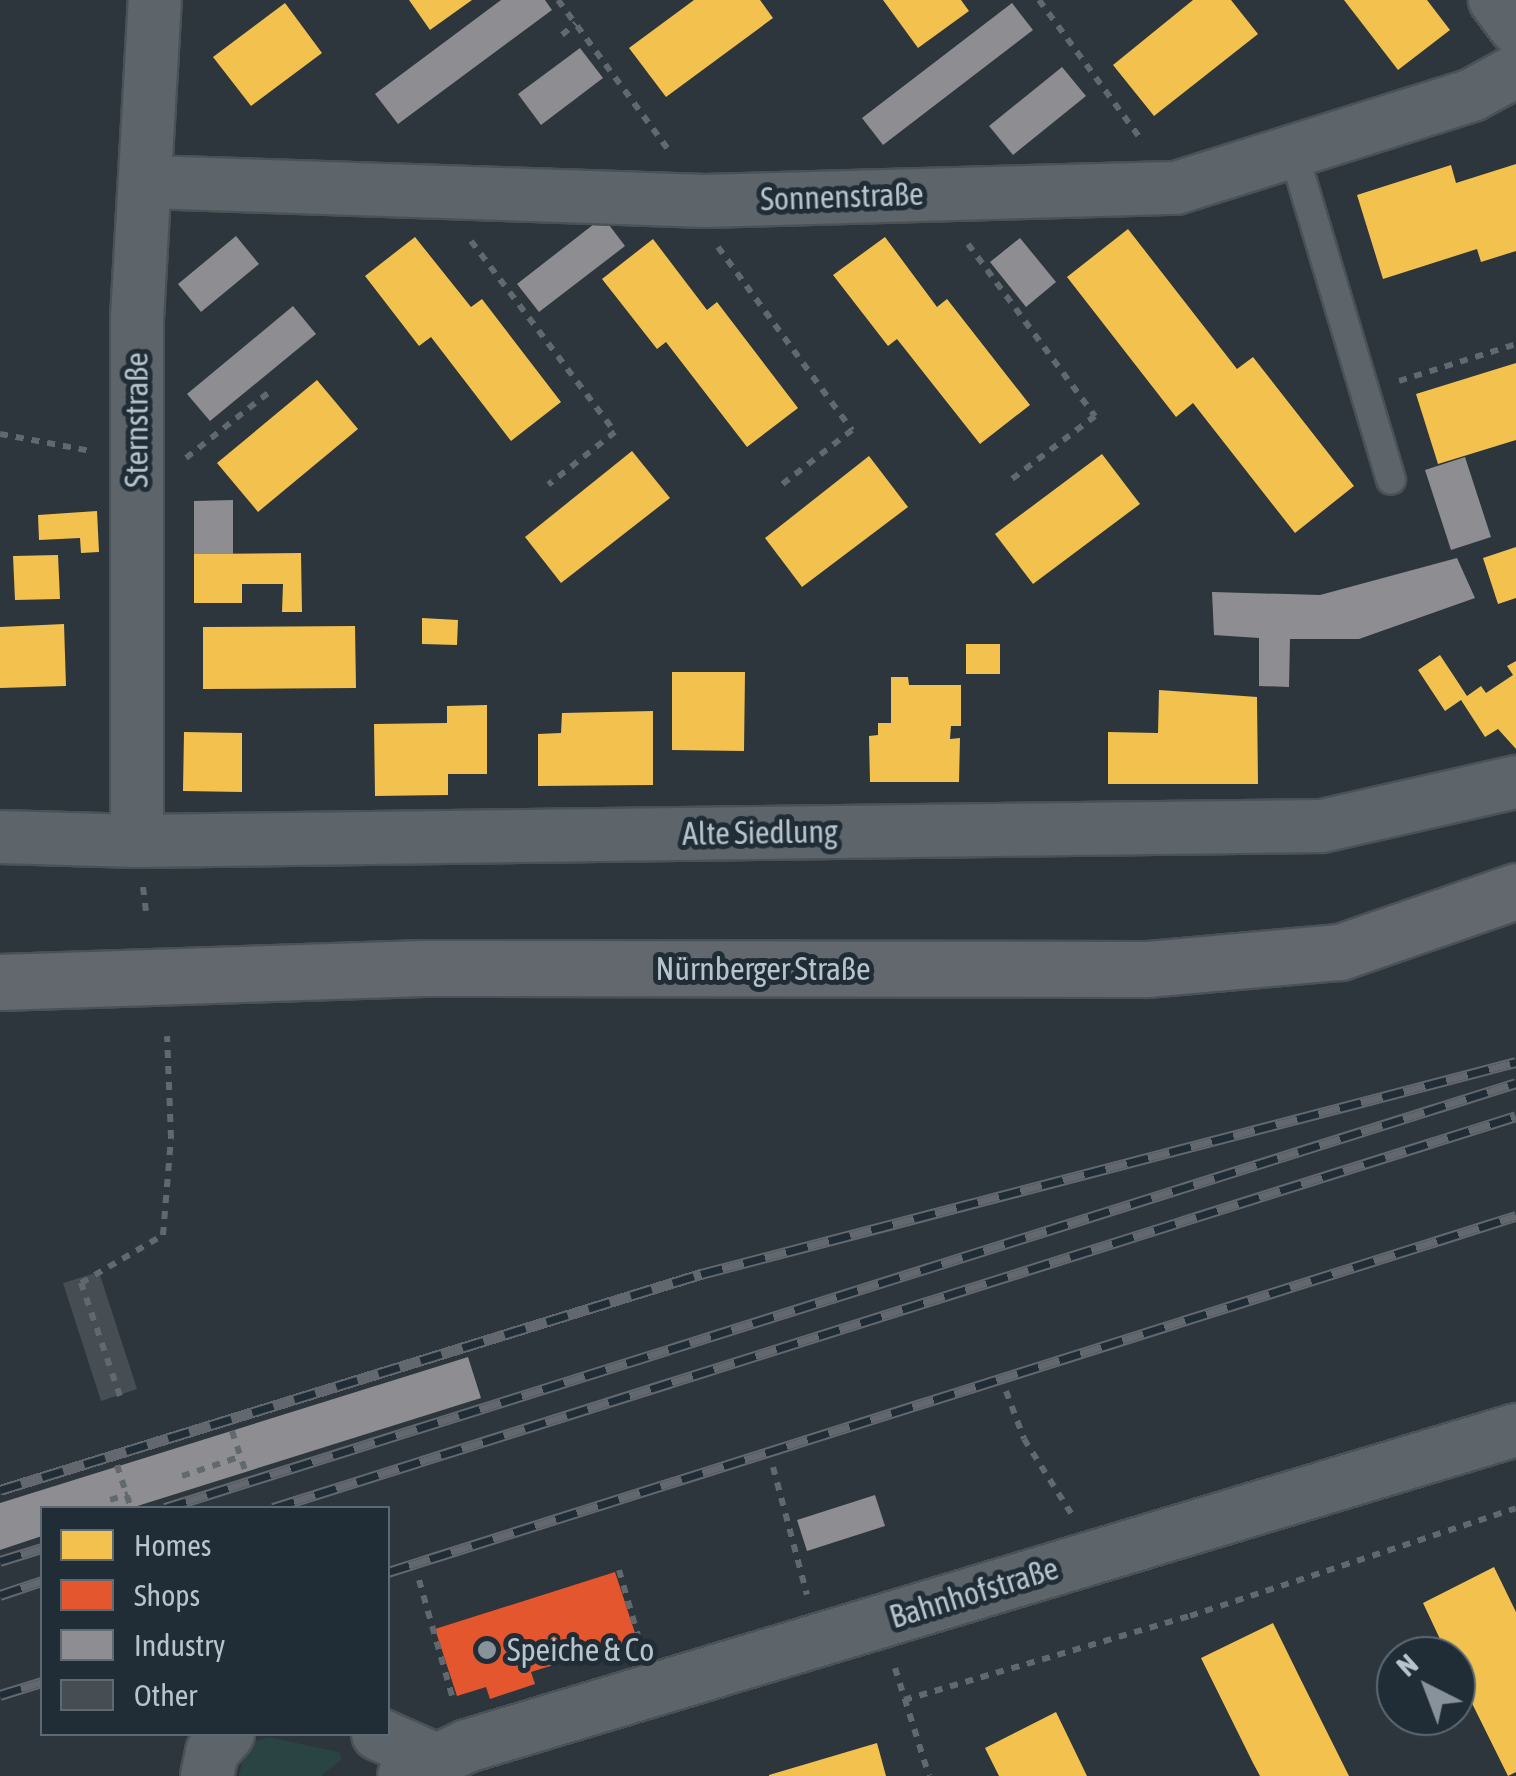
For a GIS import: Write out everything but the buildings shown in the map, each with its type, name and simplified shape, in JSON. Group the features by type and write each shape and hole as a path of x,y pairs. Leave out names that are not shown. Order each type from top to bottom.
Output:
{"main road":[{"name":"Nürnberger Straße","path":"0,982 423,968 1148,969 1340,952 1516,891"}],"street":[{"name":"Sternstraße","path":"137,841 137,319 149,182 156,0"},
{"path":"1494,0 1516,28"},
{"name":"Sonnenstraße","path":"149,182 437,196 706,200 1176,188 1472,96 1516,71"},
{"name":"Alte Siedlung","path":"0,837 137,841 1322,826 1516,782"},
{"name":"Bahnhofstraße","path":"435,1760 1516,1430"},
{"path":"207,1776 212,1752 226,1736"},
{"path":"382,1736 435,1760"}],"lane":[{"path":"1292,152 1391,480"}],"path":[{"path":"1039,0 1176,188"},
{"path":"562,35 576,24"},
{"path":"944,194 950,220 1095,416 1012,479"},
{"path":"437,196 615,432 548,485"},
{"path":"1364,391 1516,344"},
{"path":"0,434 136,469 159,479 268,393"},
{"path":"120,1396 81,1283 163,1235 171,1138 167,1036"},
{"path":"1006,1391 1024,1439 1098,1556"},
{"path":"232,1431 247,1476"},
{"path":"182,1476 242,1456"},
{"path":"118,1465 131,1506"},
{"path":"773,1467 818,1640"},
{"path":"110,1500 128,1494"},
{"path":"904,1700 1190,1616 1516,1508"},
{"path":"619,1570 654,1691"},
{"path":"419,1580 435,1760"},
{"path":"890,1651 929,1776"}],"green space":[{"path":"269,1737 339,1752 342,1759 321,1776 239,1776 246,1745"}],"railway":[{"path":"0,1490 701,1274 1516,1062"},
{"path":"171,1506 1516,1083"},
{"path":"279,1506 1516,1116"},
{"path":"390,1571 1516,1216"},
{"path":"0,1561 40,1549"},
{"path":"0,1595 40,1582"},
{"path":"0,1695 40,1683"}],"place":[{"name":"Speiche & Co","path":"487,1650"}]}
